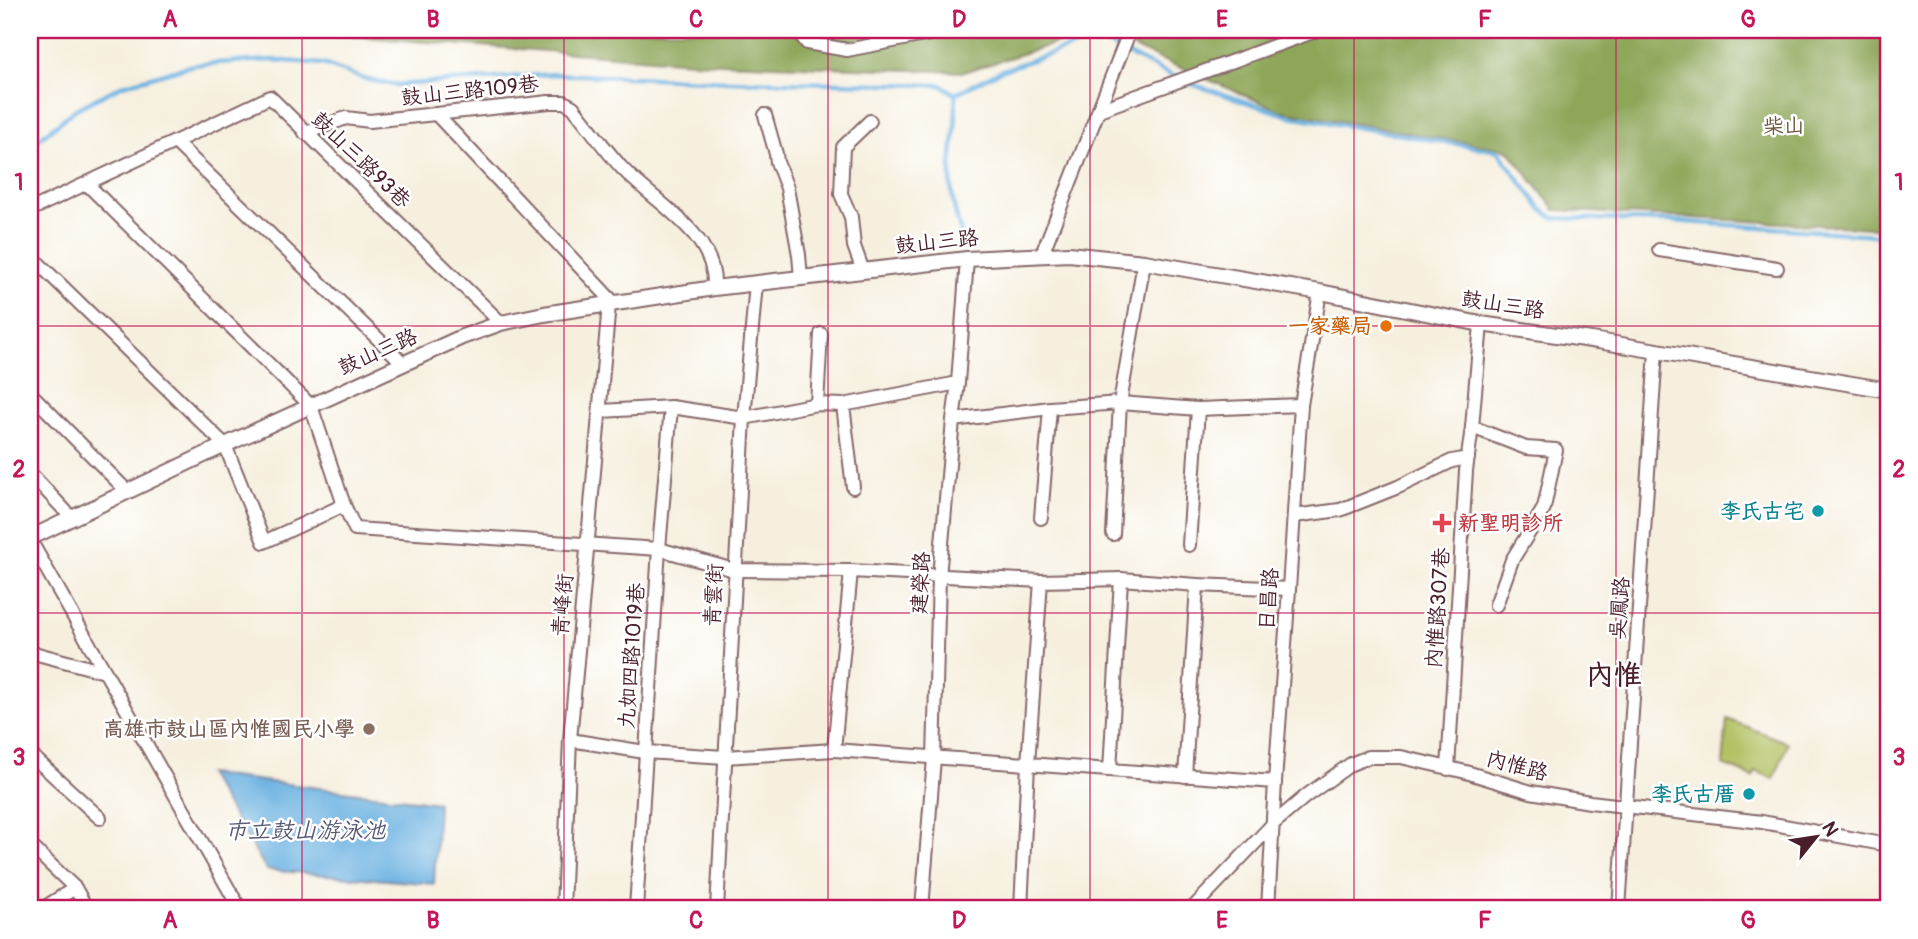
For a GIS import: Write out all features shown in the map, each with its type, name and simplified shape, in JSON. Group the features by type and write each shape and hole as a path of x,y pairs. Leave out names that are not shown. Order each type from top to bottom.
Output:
{"street":[{"path":"797,30 807,43 847,50 950,30"},
{"path":"1042,254 1130,30"},
{"path":"1099,110 1318,30"},
{"name":"鼓山三路93巷","path":"175,142 270,97 501,323"},
{"name":"鼓山三路109巷","path":"305,133 346,118 370,121 564,102 573,107 622,168 693,232 712,262 714,288"},
{"path":"437,115 612,304"},
{"path":"765,115 787,188 801,278"},
{"path":"863,271 854,246 851,217 841,194 843,147 870,121"},
{"path":"30,210 175,142 404,364"},
{"path":"87,184 311,405 344,505 355,529 659,549 734,569 851,571 1041,581 1121,579 1289,589"},
{"path":"1659,250 1777,268"},
{"name":"鼓山三路","path":"30,539 71,517 311,405 462,337 501,323 714,288 967,259 1042,254 1095,255 1320,292 1481,324 1888,390"},
{"path":"30,255 225,445 264,542 344,505"},
{"name":"建榮路","path":"922,909 934,758 939,577 967,259"},
{"path":"1112,534 1120,403 1144,262"},
{"name":"青雲街","path":"717,909 734,569 756,283"},
{"name":"日昌路","path":"1268,909 1301,405 1320,292"},
{"name":"青峰街","path":"563,909 570,740 612,304"},
{"name":"內惟路307巷","path":"1448,769 1457,601 1481,324"},
{"path":"817,404 821,334"},
{"name":"吳鳳路","path":"1619,909 1656,351"},
{"path":"601,411 671,407 744,418 817,404 843,405 958,383"},
{"path":"30,393 127,491"},
{"path":"953,420 1049,408 1120,403 1198,409 1301,405"},
{"path":"843,405 853,486"},
{"name":"九如四路1019巷","path":"636,909 671,407"},
{"path":"1041,518 1049,408"},
{"path":"1189,545 1198,409"},
{"path":"1472,427 1525,448 1556,450 1544,508 1512,560 1496,604"},
{"path":"1294,516 1340,510 1398,487 1452,461 1468,458"},
{"path":"30,473 71,517"},
{"path":"30,539 239,909 280,909"},
{"path":"834,750 851,571"},
{"path":"1110,770 1121,579"},
{"path":"1021,909 1041,581"},
{"path":"1185,776 1197,585"},
{"path":"30,653 105,672"},
{"path":"570,740 645,752 725,757 834,750 1275,782"},
{"path":"30,754 100,818"},
{"name":"內惟路","path":"1192,909 1273,824 1336,774 1368,757 1401,757 1531,792 1590,802 1762,822 1888,845"},
{"path":"30,845 75,888 86,909"},
{"path":"41,909 75,888"}],"green space":[{"name":"柴山","path":"268,30 1888,30 1888,229 1555,210 1508,150 1281,111 1095,31 964,72 691,62"},
{"path":"1727,719 1788,743 1774,779 1756,771 1753,777 1723,765"}],"water":[{"name":"市立鼓山游泳池","path":"207,774 438,803 434,884 267,870"}],"waterway":[{"path":"30,146 76,109 123,85 193,65 231,62 273,60 323,64 368,80 396,85 553,74 941,85 955,94 1000,71 1070,47 1101,41 1177,78"},
{"path":"1185,82 1289,116 1498,151 1541,209 1554,218 1671,221 1888,236"},
{"path":"955,94 956,122 951,184 955,212 963,238"}],"place":[{"name":"一家藥局","path":"1386,326"},
{"name":"李氏古宅","path":"1818,511"},
{"name":"新聖明診所","path":"1442,523"},
{"name":"高雄市鼓山區內惟國民小學","path":"369,729"},
{"name":"李氏古厝","path":"1749,794"}],"district":[{"name":"内惟","path":"1614,675"}]}
